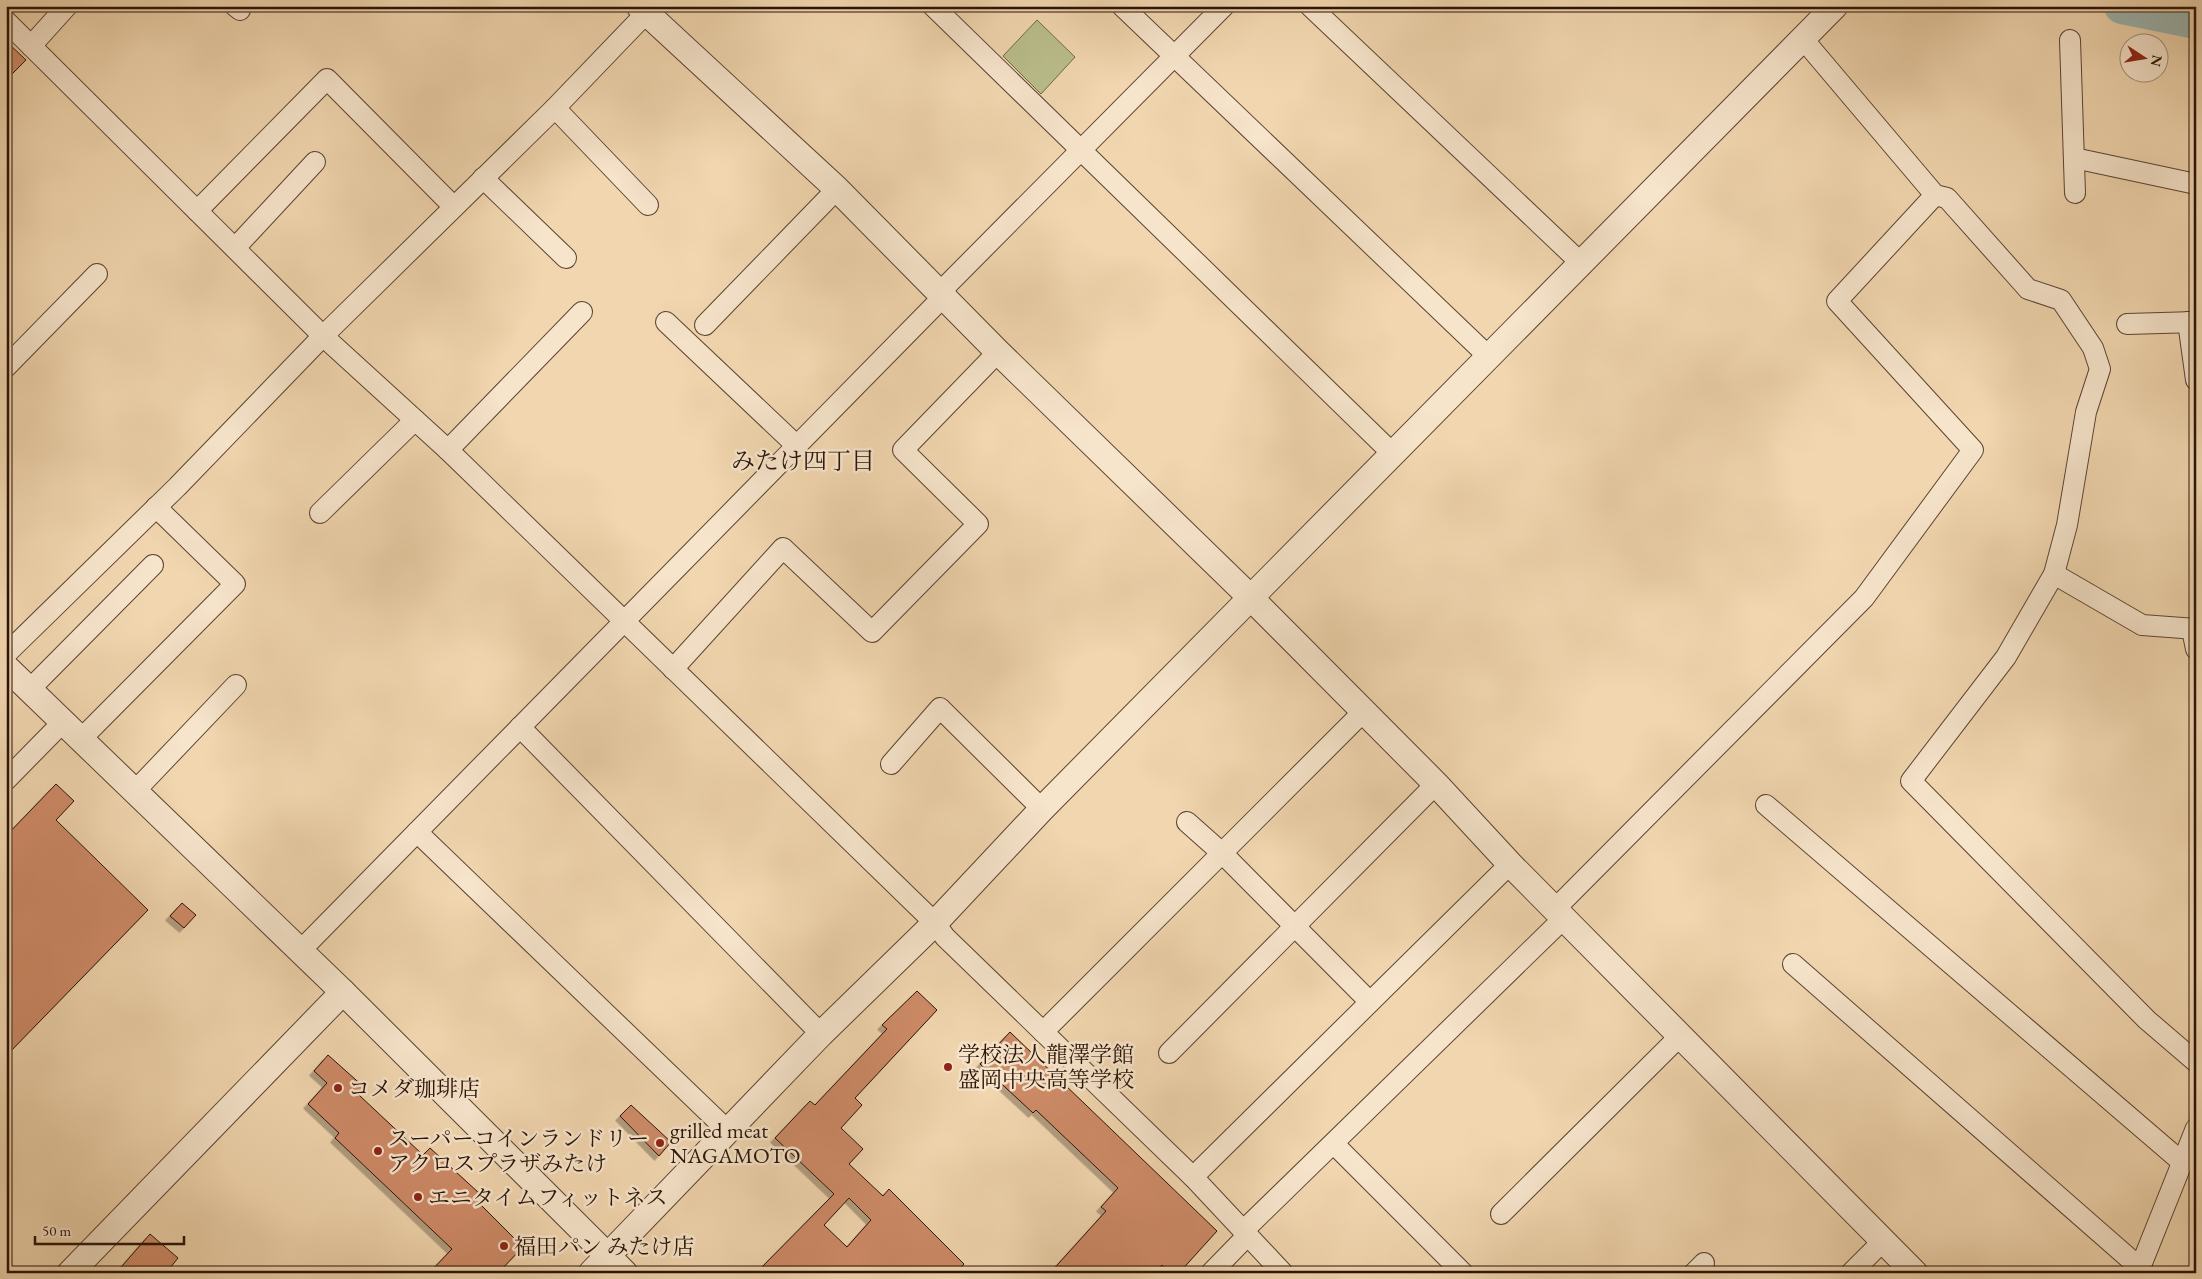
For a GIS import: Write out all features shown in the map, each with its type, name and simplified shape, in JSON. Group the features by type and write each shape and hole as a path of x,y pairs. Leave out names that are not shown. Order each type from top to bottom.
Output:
{"street":[{"path":"31,46 67,6"},
{"path":"933,6 1392,454"},
{"path":"1122,6 1488,356"},
{"path":"300,951 944,297 947,285 1224,6"},
{"path":"1310,6 1581,263"},
{"path":"599,1264 821,1034 935,923 1042,809 1250,597 1835,6"},
{"path":"6,654 156,508 323,336 555,108 646,9 837,188 998,352 1250,597 1436,784 1510,864 1681,1034 1915,1273"},
{"path":"6,21 323,336 448,450 935,923 945,937 1193,1178 1283,1273"},
{"path":"1803,39 1936,195 1947,198 2028,289 2061,300 2093,348 2100,369 2086,412 2067,525 2054,574 2006,657 1911,782 2148,1020 2196,1062"},
{"path":"2070,40 2075,193"},
{"path":"197,211 327,79 454,207"},
{"path":"555,108 648,205"},
{"path":"2074,158 2196,184"},
{"path":"235,248 314,162"},
{"path":"483,178 566,258"},
{"path":"705,325 837,188"},
{"path":"1211,1273 1245,1234 1864,598 1973,450 1836,301 1936,195"},
{"path":"6,367 97,274"},
{"path":"448,450 582,312"},
{"path":"666,322 797,446"},
{"path":"2127,324 2192,322 2196,380"},
{"path":"673,669 783,548 872,632 978,524 903,450 998,352"},
{"path":"320,513 414,420"},
{"path":"81,739 235,584 156,508"},
{"path":"29,690 153,565"},
{"path":"2054,574 2142,625 2194,629 2196,649"},
{"path":"6,667 343,992 599,1264 625,1273"},
{"path":"135,791 236,685"},
{"path":"891,764 940,708 1042,809"},
{"path":"1043,1032 1363,712"},
{"path":"6,780 64,722"},
{"path":"520,727 821,1034"},
{"path":"1169,1053 1436,784"},
{"path":"1766,805 2184,1163"},
{"path":"1187,822 1223,854 1370,1002"},
{"path":"417,832 727,1130"},
{"path":"1193,1178 1510,864"},
{"path":"1793,964 2139,1270 2184,1163 2196,1128"},
{"path":"70,1273 343,992"},
{"path":"1500,1214 1681,1034"},
{"path":"1334,1144 1464,1273"},
{"path":"1851,1273 1883,1241"}],"green space":[{"path":"1037,20 1075,57 1041,94 1003,56"}],"building":[{"path":"6,41 26,60 6,80"},
{"path":"56,784 74,801 56,820 148,910 6,1056 6,836"},
{"path":"182,903 196,915 184,928 170,916"},
{"path":"917,991 937,1010 855,1098 862,1105 841,1128 863,1149 849,1164 883,1196 889,1189 964,1264 956,1273 756,1273 834,1194 775,1138 810,1101 815,1105 887,1029 882,1025","holes":["849,1198 871,1220 847,1247 824,1225"]},
{"path":"1010,1032 1217,1231 1179,1273 1170,1273 1162,1265 1155,1273 1050,1273 1106,1211 1101,1207 1118,1188 1036,1110 1033,1113 980,1064"},
{"path":"328,1055 365,1088 359,1095 423,1155 430,1148 480,1194 475,1199 523,1247 498,1273 429,1273 452,1249 335,1138 339,1133 308,1104 327,1083 314,1071"},
{"path":"631,1105 671,1142 659,1156 620,1116"},
{"path":"150,1234 178,1258 166,1273 116,1273"}],"waterway":[{"path":"2122,6 2196,21"}],"place":[{"name":"学校法人龍澤学館 盛岡中央高等学校","path":"948,1067"},
{"name":"コメダ珈琲店","path":"338,1088"},
{"name":"grilled meat NAGAMOTO","path":"660,1143"},
{"name":"スーパーコインランドリー アクロスプラザみたけ","path":"378,1151"},
{"name":"エニタイムフィットネス","path":"418,1197"},
{"name":"福田パン みたけ店","path":"504,1246"}],"district":[{"name":"みたけ四丁目","path":"803,460"}]}
